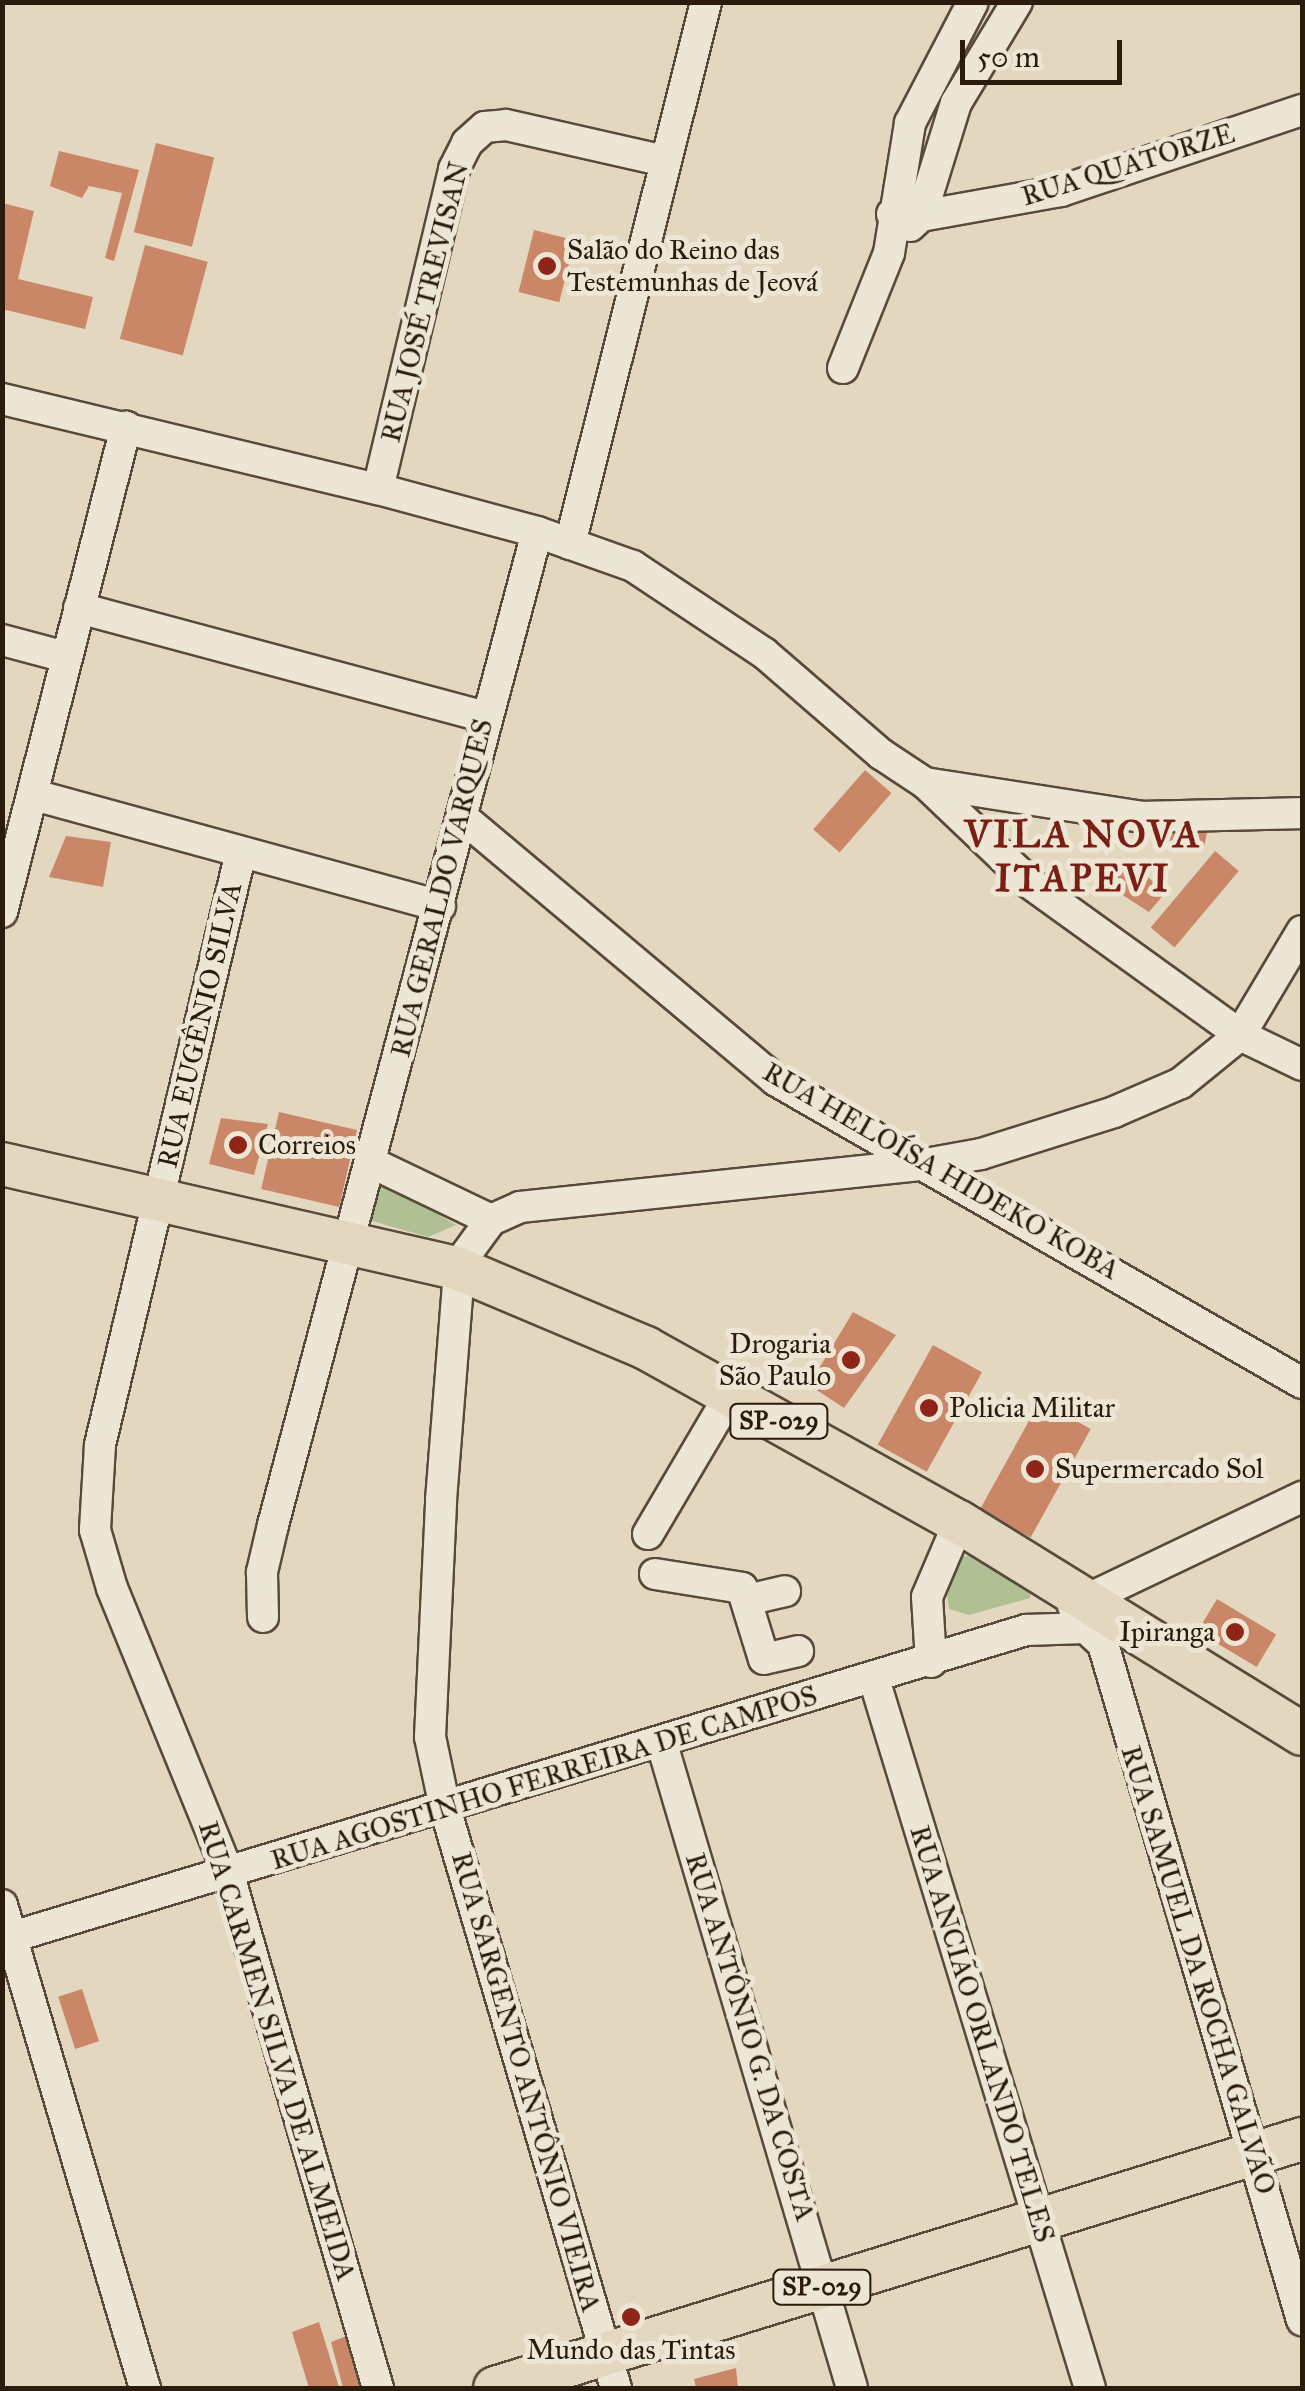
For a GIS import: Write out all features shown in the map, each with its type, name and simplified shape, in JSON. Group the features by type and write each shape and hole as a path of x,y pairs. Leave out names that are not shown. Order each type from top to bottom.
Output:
{"highway":[{"name":"SP-029","path":"2,1164 459,1269 646,1348 959,1522 1086,1614 1302,1734"},
{"name":"SP-029","path":"495,2388 611,2374 824,2287 1276,2148"}],"street":[{"path":"570,544 706,2"},
{"path":"907,215 916,106 973,2"},
{"path":"843,368 956,103 1017,2"},
{"name":"RUA QUATORZE","path":"907,215 1060,190 1302,110"},
{"name":"RUA JOSÉ TREVISAN","path":"378,489 450,187 467,143 485,127 506,125 664,162"},
{"path":"2,399 378,489 537,532 633,566 687,598 925,782 1031,884 1240,1034 1302,1065"},
{"path":"2,912 126,427"},
{"name":"RUA GERALDO VARQUES","path":"263,1617 262,1572 344,1244 440,906 485,717 537,532"},
{"path":"79,608 485,717"},
{"path":"2,640 66,657"},
{"path":"925,782 1143,817 1302,814"},
{"path":"34,795 440,906"},
{"name":"RUA HELOÍSA HIDEKO KOBA","path":"462,816 726,1045 920,1165 1109,1266 1302,1382"},
{"name":"RUA EUGÊNIO SILVA","path":"159,1198 241,852"},
{"path":"459,1269 490,1220 552,1201 920,1165 981,1154 1162,1094 1240,1034 1302,931"},
{"path":"370,1162 490,1220"},
{"name":"RUA CARMEN SILVA DE ALMEIDA","path":"159,1198 100,1445 95,1530 112,1588 228,1872 378,2388"},
{"name":"RUA SARGENTO ANTÔNIO VIEIRA","path":"459,1269 430,1688 430,1737 445,1808 611,2374"},
{"path":"648,1534 730,1395"},
{"path":"1086,1614 1302,1497"},
{"path":"930,1662 927,1598 959,1522"},
{"path":"655,1574 739,1587 764,1659 798,1652"},
{"path":"746,1600 784,1592"},
{"name":"RUA AGOSTINHO FERREIRA DE CAMPOS","path":"8,1939 1086,1614"},
{"name":"RUA SAMUEL DA ROCHA GALVÃO","path":"1086,1614 1103,1644 1276,2148 1302,2268"},
{"name":"RUA ANCIÃO ORLANDO TELES","path":"874,1679 1090,2388"},
{"name":"RUA ANTÔNIO G. DA COSTA","path":"662,1744 852,2388"},
{"path":"2,1905 8,1939 145,2388"},
{"name":"RUA SAMUEL DA ROCHA GALVÃO","path":"1276,2148 1302,2320"}],"green space":[{"path":"381,1180 456,1225 428,1237 365,1219"},
{"path":"974,1554 1032,1586 1030,1598 969,1615 949,1609 946,1587 956,1558"}],"building":[{"path":"156,143 214,158 192,247 134,232"},
{"path":"59,151 139,170 114,261 105,258 122,193 89,186 82,198 50,186"},
{"path":"2,203 34,211 18,279 93,297 85,329 2,309"},
{"name":"Salão do Reino das Testemunhas de Jeová","path":"534,230 575,240 559,302 519,292"},
{"path":"145,245 208,262 183,356 120,339"},
{"path":"865,770 891,793 840,853 813,830"},
{"path":"1168,827 1207,832 1204,848 1167,845"},
{"path":"66,836 111,842 103,887 49,877"},
{"path":"1215,851 1239,871 1174,948 1151,928"},
{"path":"1127,860 1166,892 1149,912 1107,885"},
{"path":"279,1112 357,1130 339,1207 261,1189"},
{"name":"Correios","path":"221,1118 268,1124 254,1175 209,1164"},
{"name":"Drogaria São Paulo","path":"853,1312 896,1335 844,1408 809,1385"},
{"name":"Policia Militar","path":"933,1345 982,1372 927,1472 878,1445"},
{"name":"Supermercado Sol","path":"1040,1401 1091,1429 1031,1538 980,1509"},
{"name":"Ipiranga","path":"1217,1599 1276,1635 1257,1667 1197,1632"},
{"path":"82,1989 99,2041 75,2049 58,1997"},
{"path":"319,2322 339,2387 309,2388 292,2332"},
{"path":"349,2335 363,2386 357,2388 343,2388 331,2342"},
{"path":"736,2368 738,2388 696,2388 694,2379"}],"place":[{"name":"Salão do Reino das Testemunhas de Jeová","path":"547,266"},
{"name":"Correios","path":"238,1145"},
{"name":"Drogaria São Paulo","path":"851,1360"},
{"name":"Policia Militar","path":"929,1408"},
{"name":"Supermercado Sol","path":"1035,1469"},
{"name":"Ipiranga","path":"1235,1632"},
{"name":"Mundo das Tintas","path":"631,2317"}],"district":[{"name":"VILA NOVA ITAPEVI","path":"1083,857"}]}
